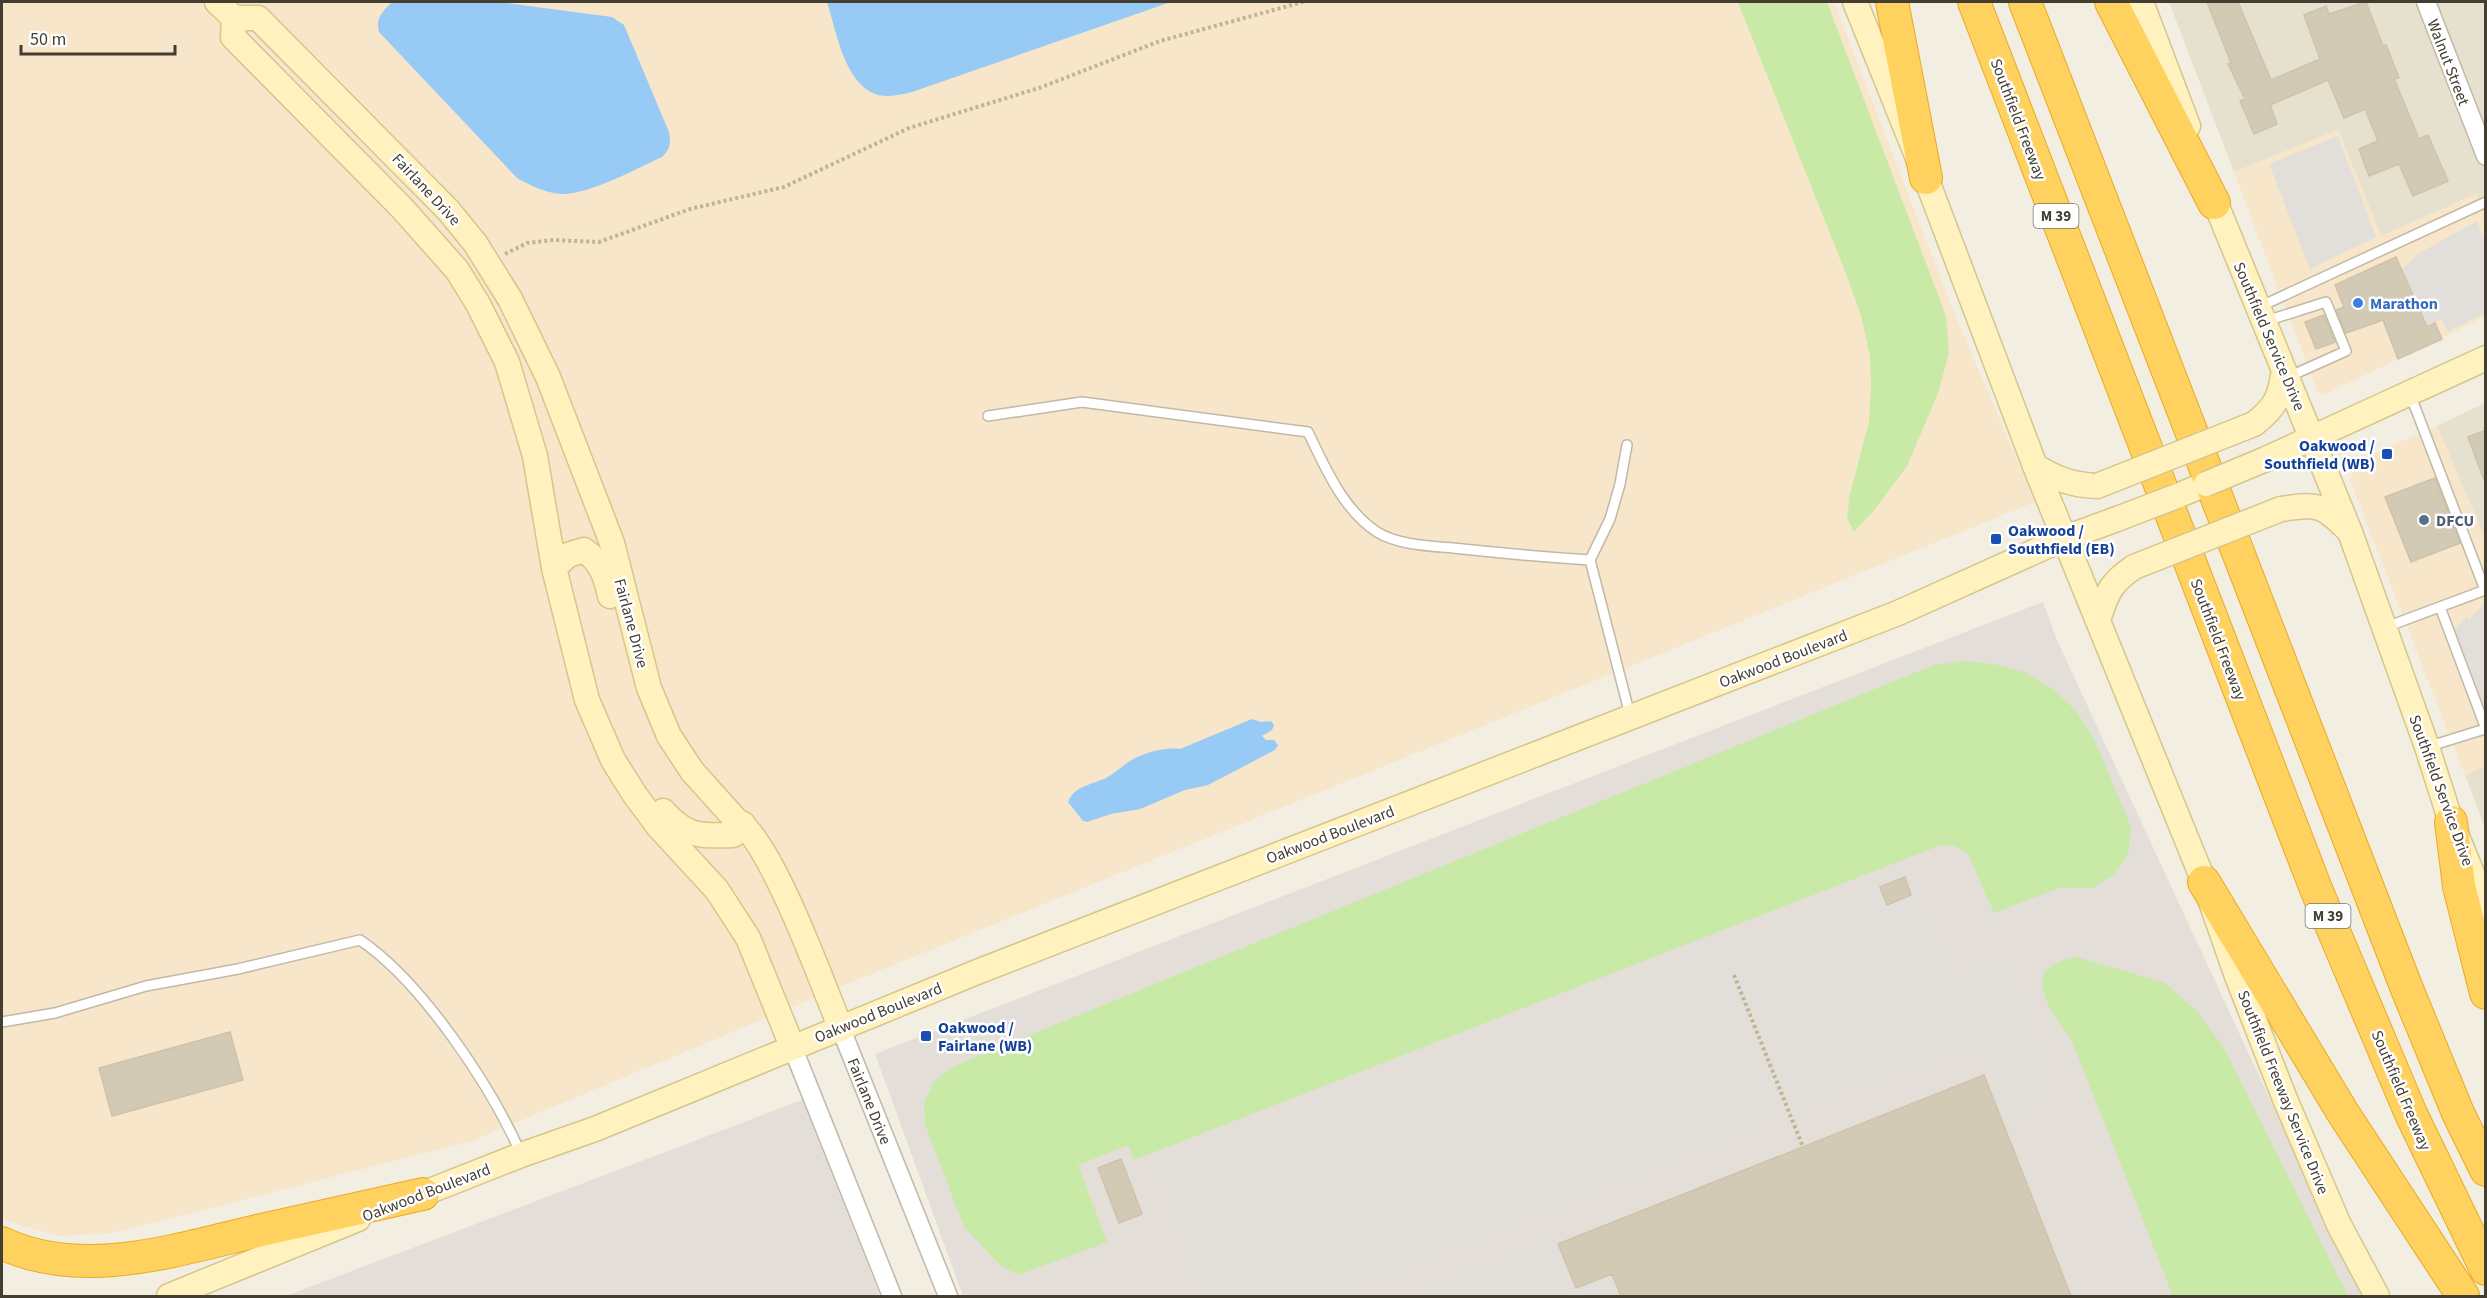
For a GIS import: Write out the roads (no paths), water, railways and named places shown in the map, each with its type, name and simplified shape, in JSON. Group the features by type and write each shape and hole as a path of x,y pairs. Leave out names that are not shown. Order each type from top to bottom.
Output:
{"highway":[{"path":"1892,2 1926,178"},
{"name":"Southfield Freeway","path":"1974,2 2316,889 2411,1114 2486,1269"},
{"name":"M 39","path":"2025,2 2407,989 2458,1113 2486,1170"},
{"path":"2111,2 2214,203"},
{"path":"2451,822 2459,886 2486,993"},
{"path":"2204,882 2343,1113 2463,1296"},
{"path":"2,1243 34,1255 63,1259 92,1261 155,1254 423,1194"}],"main road":[{"path":"1855,2 1926,178 2035,466 2204,882"},
{"name":"Southfield Service Drive","path":"2141,2 2199,155 2214,203 2313,437 2350,532 2427,747 2451,822 2486,907"},
{"name":"Fairlane Drive","path":"225,10 233,37 402,208 457,270 478,304 507,362 532,446 554,568 587,700 613,760 635,795 658,826 717,890 748,938 792,1046"},
{"name":"Fairlane Drive","path":"225,10 258,18 409,168 475,243 510,299 548,377 612,543 649,688 669,736 692,771 736,820 743,824 768,860 786,893 841,1029"},
{"name":"Oakwood Boulevard","path":"169,1296 522,1155 595,1129 988,967 1898,613 2065,538 2266,459 2486,358"},
{"path":"2035,466 2074,485 2097,486 2254,424 2269,413 2280,394 2286,374"},
{"path":"2098,620 2106,596 2117,578 2134,567 2281,509 2313,505 2333,515 2350,532"},
{"path":"554,568 568,555 584,550 596,558 605,575 626,659 649,688"},
{"path":"587,700 614,736 641,782 675,825 688,833 703,836 733,835 743,824"},
{"name":"Southfield Freeway Service Drive","path":"2204,882 2237,976 2285,1100 2339,1225 2377,1296"}],"street":[{"name":"Walnut Street","path":"2426,2 2486,156"},
{"name":"Fairlane Drive","path":"841,1029 948,1296"},
{"name":"Fairlane Drive","path":"792,1046 892,1296"}],"lane":[{"path":"2261,314 2486,201"},
{"path":"2261,314 2326,302 2346,351 2286,374"},
{"path":"2384,628 2485,590 2409,393"},
{"path":"988,416 1083,402 1308,432 1336,487 1359,518 1379,533 1401,541 1433,546 1520,556 1590,560"},
{"path":"1627,445 1620,484 1610,519 1590,560 1630,717"},
{"path":"2427,747 2485,729 2440,607"},
{"path":"2,1022 55,1013 146,986 238,969 360,940 382,955 404,978 463,1052 509,1126 522,1155"}],"water":[{"path":"392,2 498,2 612,17 624,25 669,132 668,149 662,157 626,174 598,186 572,193 549,192 522,181 379,32 379,19"},
{"path":"827,2 1171,2 912,92 889,96 875,94 864,88 856,78 843,54"},
{"path":"1252,719 1261,722 1271,721 1274,725 1272,730 1262,736 1266,740 1274,740 1278,745 1275,750 1208,785 1185,790 1140,809 1111,814 1087,822 1083,821 1068,802 1079,789 1106,778 1135,758 1161,750 1180,749"}],"place":[{"name":"Marathon","path":"2358,303"},
{"name":"Oakwood / Southfield (WB)","path":"2387,454"},
{"name":"DFCU","path":"2424,520"},
{"name":"Oakwood / Southfield (EB)","path":"1996,539"},
{"name":"Oakwood / Fairlane (WB)","path":"926,1036"}]}
